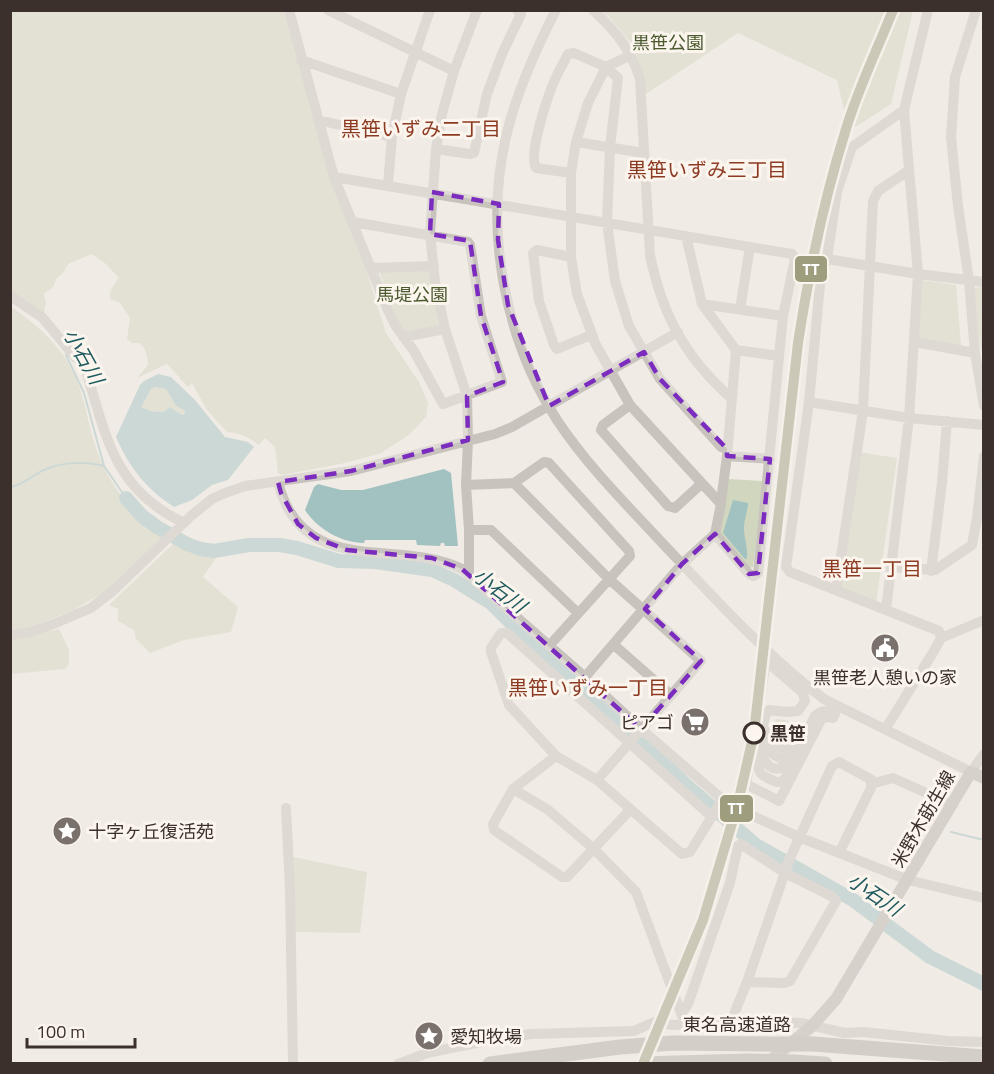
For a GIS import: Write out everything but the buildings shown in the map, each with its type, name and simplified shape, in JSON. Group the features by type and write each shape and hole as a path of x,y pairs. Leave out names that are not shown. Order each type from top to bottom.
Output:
{"highway":[{"name":"東名高速道路","path":"490,1064 620,1047 673,1043 813,1044 984,1057"},
{"name":"東名高速道路","path":"643,1064 747,1061 825,1064"}],"main road":[{"name":"米野木莇生線","path":"766,1064 812,1026 836,999 971,772 984,778"}],"street":[{"path":"289,10 334,177 387,308 403,337 414,351 443,404 499,383 502,379 481,316 470,244 465,240 353,222"},
{"path":"328,10 454,71"},
{"path":"469,574 466,485 467,396 445,329 430,234 436,149 442,114 454,71 477,10"},
{"path":"436,149 474,153 488,94 502,54 521,14 517,10"},
{"path":"556,10 526,72 515,104 501,167 498,240 508,305 522,348 549,406 588,460 714,599 793,674 820,696 971,772 984,754"},
{"path":"593,10 613,28 631,55 640,79 650,255 654,278 664,309 694,360 731,398"},
{"path":"886,610 909,418 918,274 904,110 928,10"},
{"path":"388,185 392,136 401,94 428,11"},
{"path":"984,14 976,11 955,77 951,136 969,281 975,353 984,406"},
{"path":"571,173 536,168 533,162 538,133 553,84 568,54 571,53 606,68 618,78 610,147 607,223 615,281 630,326 664,385 721,447 727,452 770,459"},
{"path":"631,55 606,68 588,103 576,142 571,173 572,257 577,294 591,335 630,405 721,504"},
{"path":"301,60 401,94"},
{"path":"904,110 852,147 837,192 827,259 820,278 809,402 787,569 939,631 941,638"},
{"path":"318,120 392,136"},
{"path":"576,142 644,153"},
{"path":"836,590 863,411 873,201 878,191 908,171"},
{"path":"334,177 792,254 795,257 783,316 758,573 754,576 749,574 715,534"},
{"path":"585,677 682,564 715,534 727,452 736,350 702,304 686,236"},
{"path":"740,309 750,247"},
{"path":"572,257 537,250 533,253 539,301 555,348 559,349 591,335"},
{"path":"827,259 869,267 984,282"},
{"path":"371,268 434,267"},
{"path":"10,296 42,317 75,357 84,364 107,440 125,476 148,501 184,523"},
{"path":"702,304 783,316"},
{"path":"403,337 445,329"},
{"path":"10,635 30,632 51,625 91,608 114,590 207,503 225,493 245,486 351,471 495,434 512,427 678,332"},
{"path":"915,342 975,353"},
{"path":"736,350 779,356"},
{"path":"809,402 909,418 984,425"},
{"path":"630,405 603,425 602,433 672,508 701,484"},
{"path":"931,571 947,422"},
{"path":"892,567 931,571 972,545 980,518 984,456"},
{"path":"466,485 514,483 544,462 549,463 629,551 630,556 549,646"},
{"path":"278,482 293,516 308,533 316,538 347,550 363,553 446,561 469,574 585,677 635,736 717,809"},
{"path":"514,483 609,579 701,660 597,780"},
{"path":"469,530 491,530 578,614"},
{"path":"886,728 941,638 984,621"},
{"path":"717,809 690,852 684,854 597,780 556,756 509,705 491,650 503,632 635,736 717,809 739,811 908,880 984,897"},
{"path":"613,644 671,695"},
{"path":"820,696 798,744 793,760 785,779 781,782 768,778 760,771 759,742 766,714 769,710 798,711 805,701 803,693 766,661 746,784 779,801 822,718 833,718 835,714 827,711 815,716 793,760 780,779 767,775 761,767 764,739 772,715 799,716 820,696"},
{"path":"764,739 790,751 798,744"},
{"path":"764,739 770,752 793,760"},
{"path":"556,756 513,789 493,824 495,830 564,877 568,876 630,810"},
{"path":"730,1024 790,858 832,766 839,762 872,780 872,784 839,853"},
{"path":"872,784 893,778 953,805"},
{"path":"513,789 547,809 594,849 636,892 682,1018 688,1025 771,1022 812,1026 845,1033 863,1032 949,1041 984,1042"},
{"path":"286,807 293,1064"},
{"path":"398,1064 425,1059 495,1039 532,1040 634,1030 654,1022 672,1025 682,1018 688,1004 724,900 738,846 741,844 785,873 833,897 836,904 790,981 784,983 747,982"}],"highlighted area":[{"path":"432,192 499,204 498,240 508,305 549,406 644,352 660,379 727,449 727,456 770,459 758,573 749,574 715,534 682,564 645,609 701,661 641,729 462,569 432,558 347,550 316,538 298,524 281,493 278,482 351,471 468,440 467,396 503,382 481,316 470,241 430,234"}],"green space":[{"path":"10,11 285,11 386,333 419,382 428,403 426,417 409,435 379,454 282,475 278,473 275,447 265,438 259,445 244,436 227,432 207,410 192,383 188,387 167,364 137,378 148,365 147,356 139,343 132,343 127,339 130,318 120,303 110,299 111,290 119,278 106,264 92,254 68,264 53,287 44,294 46,303 43,316 11,294"},
{"name":"黒笹公園","path":"602,11 913,11 891,104 849,131 837,80 738,33 646,94 635,48"},
{"name":"馬堤公園","path":"431,268 439,326 402,332 380,274 382,270"},
{"path":"915,279 956,285 961,346 915,342"},
{"path":"983,287 983,349 981,349 972,288"},
{"path":"11,307 45,334 59,350 80,388 102,464 124,499 142,518 164,535 108,590 75,609 46,621 30,627 11,630"},
{"path":"154,387 166,389 176,406 184,410 185,414 182,415 170,407 163,412 140,407"},
{"path":"858,452 897,458 876,604 837,587"},
{"path":"728,479 763,481 753,567 748,568 718,534"},
{"path":"175,542 216,558 203,577 238,607 231,632 184,640 150,653 136,639 134,630 118,621 118,609 109,605"},
{"path":"59,629 69,650 69,664 65,669 11,674 11,639"},
{"path":"777,719 787,720 798,727 800,733 789,747 773,740 770,731"},
{"path":"293,857 367,872 360,933 295,932"}],"water":[{"path":"158,374 171,377 195,400 225,437 248,442 254,447 228,480 212,485 192,500 174,507 155,493 139,476 116,437 144,381","holes":["154,387 166,389 176,406 184,410 185,414 182,415 170,407 163,412 150,411 141,407 151,389"]},
{"path":"444,469 451,473 458,546 445,546 444,543 440,546 417,545 416,540 365,540 364,543 347,541 323,529 305,510 314,487 318,484 341,490 363,490"},
{"path":"733,500 748,503 744,525 747,554 745,559 723,533"}],"waterway":[{"name":"小石川","path":"66,355 84,393 104,466 126,498"},
{"path":"10,487 58,465 82,463 104,466"},
{"name":"小石川","path":"126,498 142,516 157,527 201,549 214,551 249,545 280,545 339,561 375,562 432,570 454,580 491,603 521,633 641,740 685,784 756,845 853,900 930,957 984,984"},
{"path":"951,832 984,840"}],"transit line":[{"name":"TT","path":"643,1064 703,920 738,803 754,733 798,343 812,262 846,129 893,10"}],"place":[{"name":"黒笹老人憩いの家","path":"885,648"},
{"name":"ピアゴ","path":"695,722"},
{"name":"黒笹","path":"754,733"},
{"name":"十字ヶ丘復活苑","path":"67,831"},
{"name":"愛知牧場","path":"429,1036"}],"district":[{"name":"黒笹いずみ二丁目","path":"421,128"},
{"name":"黒笹いずみ三丁目","path":"707,169"},
{"name":"黒笹一丁目","path":"872,568"},
{"name":"黒笹いずみ一丁目","path":"588,687"}]}
